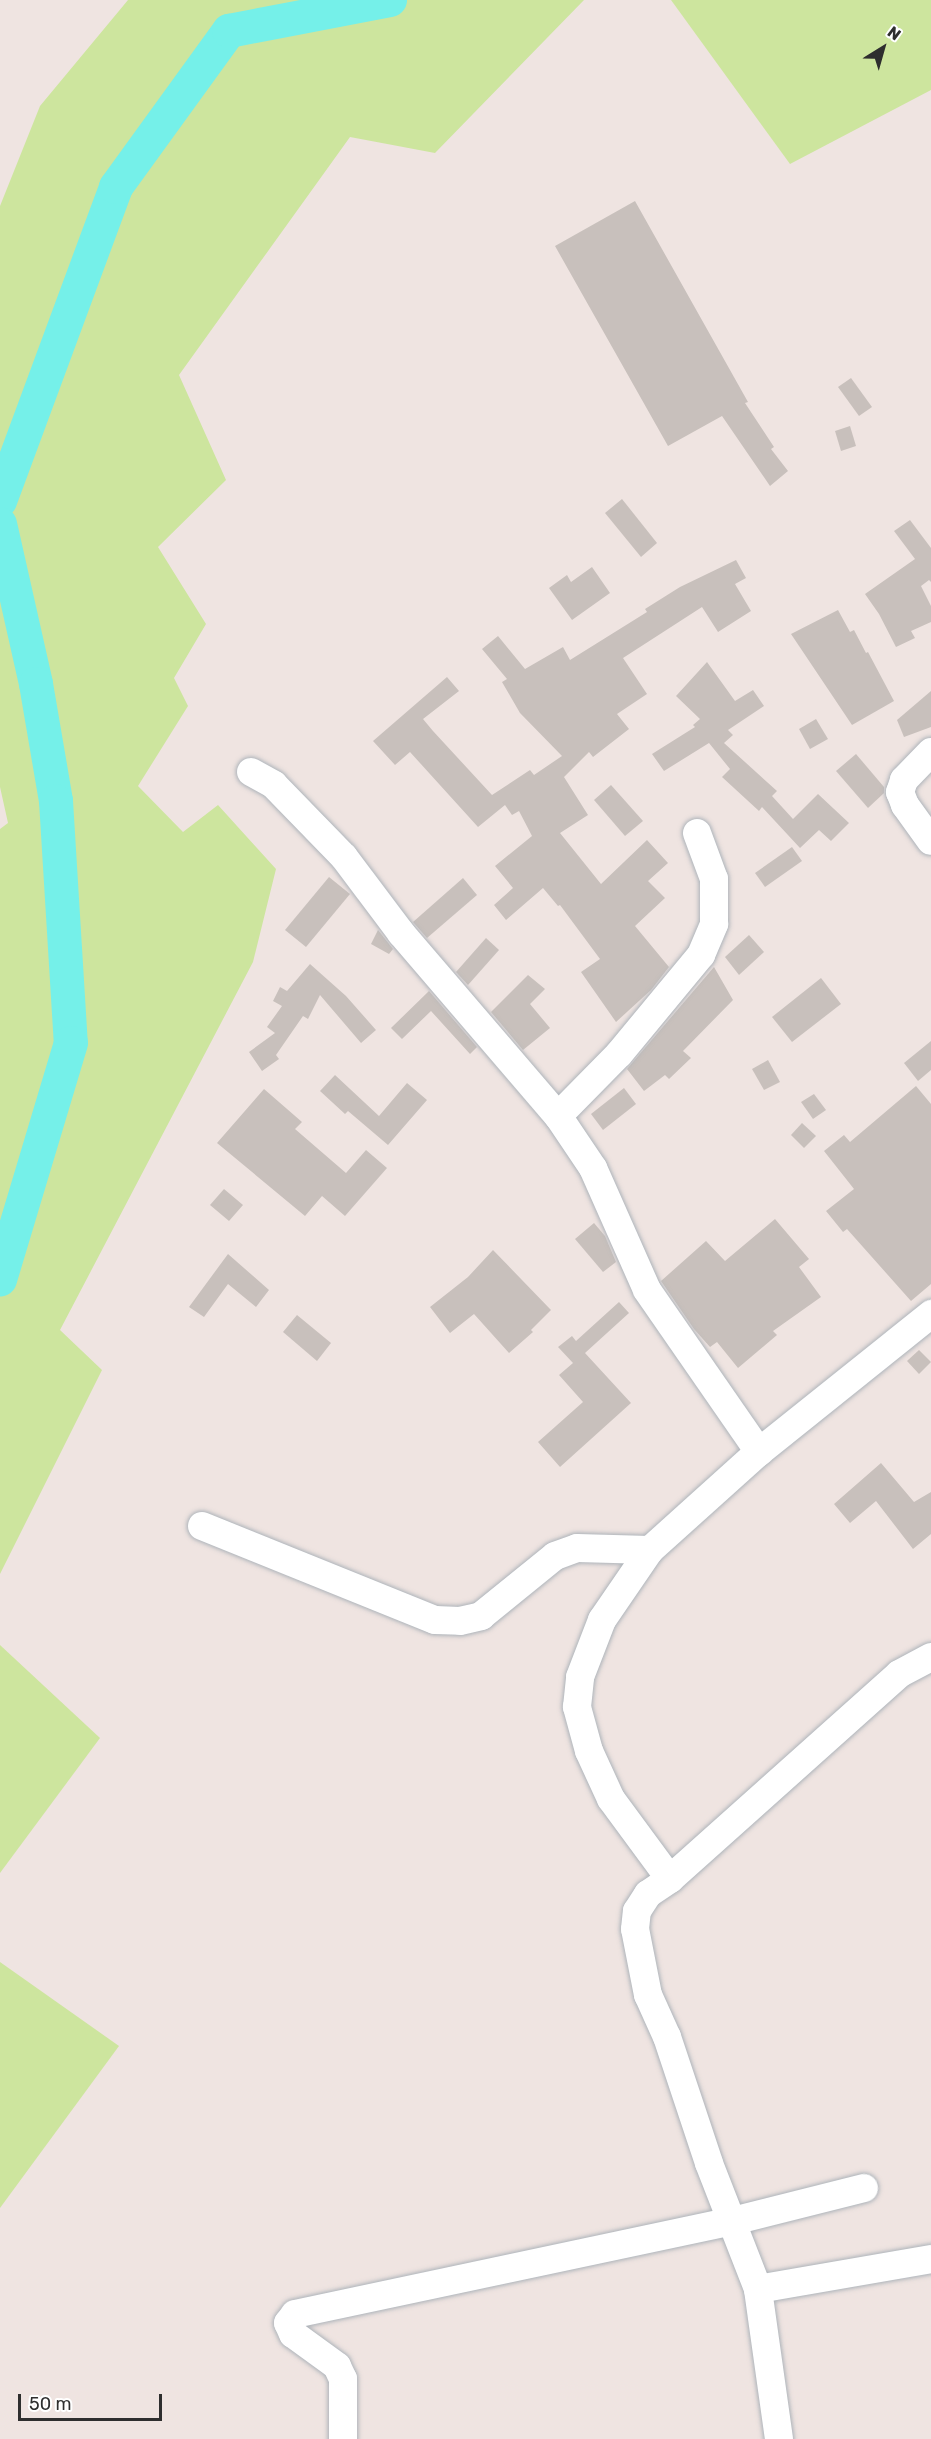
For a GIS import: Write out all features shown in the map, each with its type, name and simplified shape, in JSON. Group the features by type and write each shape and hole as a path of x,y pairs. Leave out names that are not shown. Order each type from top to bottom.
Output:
{"street":[{"path":"931,752 904,780 900,792 905,805 931,842"},
{"path":"251,772 274,785 344,857 401,933 558,1116 593,1168 647,1290 759,1452"},
{"path":"558,1116 620,1054 701,955 714,924 714,879 698,833"},
{"path":"670,1879 612,1800 589,1751 577,1707 580,1677 602,1620 650,1550 759,1452 931,1314"},
{"path":"202,1526 435,1620 460,1621 481,1616 555,1556 577,1548 650,1550"},
{"path":"779,2439 758,2289 709,2163 667,2037 648,1995 635,1929 637,1911 648,1894 670,1879 899,1674 931,1657"},
{"path":"343,2439 343,2379 337,2366 293,2334 288,2323 295,2314 733,2222 864,2188"},
{"path":"758,2289 931,2259"}],"green space":[{"path":"128,0 584,0 435,153 350,137 179,375 226,480 158,547 206,624 174,678 188,706 138,786 183,832 218,805 276,869 253,962 60,1330 102,1370 0,1574 0,829 8,823 0,787 0,206 40,106"},
{"path":"671,0 931,0 931,90 790,164"},
{"path":"0,1645 100,1738 0,1873"},
{"path":"0,1962 119,2046 0,2208"}],"building":[{"path":"635,201 748,402 745,403 774,447 771,449 788,471 770,486 722,416 668,446 555,246"},
{"path":"851,378 872,407 859,416 838,387"},
{"path":"850,426 856,446 841,451 835,431"},
{"path":"622,499 657,543 641,557 605,513"},
{"path":"910,520 931,548 931,582 929,580 921,586 931,606 931,622 911,631 915,638 896,647 879,614 865,594 915,559 894,531"},
{"path":"736,560 746,578 735,584 751,611 718,632 702,607 623,658 647,694 617,714 629,729 593,757 589,752 564,777 588,815 560,833 601,884 647,840 668,863 648,881 665,898 635,926 669,967 651,990 616,1022 581,972 600,959 560,905 558,906 543,888 506,920 494,905 513,888 495,866 532,836 519,811 512,815 505,805 478,827 410,752 395,765 373,741 447,677 459,691 423,719 433,731 492,795 530,770 534,775 562,756 520,713 502,682 507,679 482,649 498,636 525,669 563,647 570,660 647,612 645,609 680,587"},
{"path":"592,567 610,593 572,620 549,588 567,575 571,582"},
{"path":"838,610 850,632 854,630 866,653 868,652 894,701 852,725 791,634"},
{"path":"707,662 735,701 753,690 764,706 728,730 733,735 724,743 777,791 772,796 793,819 818,794 849,823 831,841 819,830 800,848 762,807 759,811 722,777 730,769 709,743 664,771 652,754 695,727 693,725 700,719 676,696"},
{"path":"931,691 931,727 904,737 897,720"},
{"path":"816,719 828,739 810,749 799,729"},
{"path":"856,754 884,787 884,793 868,808 836,771"},
{"path":"611,785 643,821 625,836 594,800"},
{"path":"792,847 802,861 765,887 755,873"},
{"path":"329,877 350,894 306,947 285,930"},
{"path":"463,878 477,895 427,938 413,922"},
{"path":"378,930 393,949 389,954 371,944"},
{"path":"749,935 764,952 739,975 725,957"},
{"path":"486,938 499,950 468,985 456,972"},
{"path":"310,964 346,996 376,1030 361,1043 320,995 308,1019 303,1016 276,1055 279,1059 262,1071 249,1052 275,1033 267,1027 282,1006 273,1001 280,987 287,991"},
{"path":"714,967 733,1000 683,1051 691,1058 669,1079 665,1075 644,1091 627,1069"},
{"path":"528,975 545,989 530,1004 550,1028 523,1050 491,1012"},
{"path":"821,978 841,1004 792,1042 772,1017"},
{"path":"429,991 477,1047 470,1054 431,1011 402,1039 391,1028"},
{"path":"931,1041 931,1070 918,1081 904,1063"},
{"path":"768,1060 780,1082 764,1090 752,1069"},
{"path":"335,1075 379,1116 407,1083 427,1100 388,1145 348,1111 345,1114 320,1091"},
{"path":"916,1086 931,1104 931,1284 911,1301 847,1229 843,1232 826,1211 854,1189 824,1151 844,1135 850,1142"},
{"path":"624,1088 636,1104 603,1130 591,1114"},
{"path":"264,1089 302,1122 295,1129 346,1173 366,1150 387,1168 345,1216 322,1196 305,1216 217,1143"},
{"path":"814,1094 826,1110 813,1119 801,1102"},
{"path":"802,1123 816,1136 804,1148 791,1135"},
{"path":"224,1189 243,1205 229,1221 210,1205"},
{"path":"775,1219 809,1259 799,1267 821,1297 773,1331 777,1335 738,1368 717,1342 710,1347 694,1329 661,1281 706,1241 725,1261"},
{"path":"594,1223 605,1236 616,1262 603,1272 575,1239"},
{"path":"493,1250 551,1310 531,1330 533,1332 509,1353 474,1314 450,1333 430,1307 468,1277"},
{"path":"228,1254 269,1290 256,1307 228,1284 204,1317 189,1307"},
{"path":"619,1302 629,1313 585,1353 631,1403 560,1467 538,1442 583,1402 559,1375 573,1363 558,1347 572,1336 576,1341"},
{"path":"297,1315 331,1343 317,1361 283,1332"},
{"path":"919,1350 931,1362 919,1374 907,1361"},
{"path":"881,1463 914,1502 931,1492 931,1534 913,1549 876,1501 850,1523 834,1504"}],"waterway":[{"path":"0,501 116,187 229,31 390,0"},
{"path":"0,524 36,684 56,801 71,1043 0,1280"}]}
